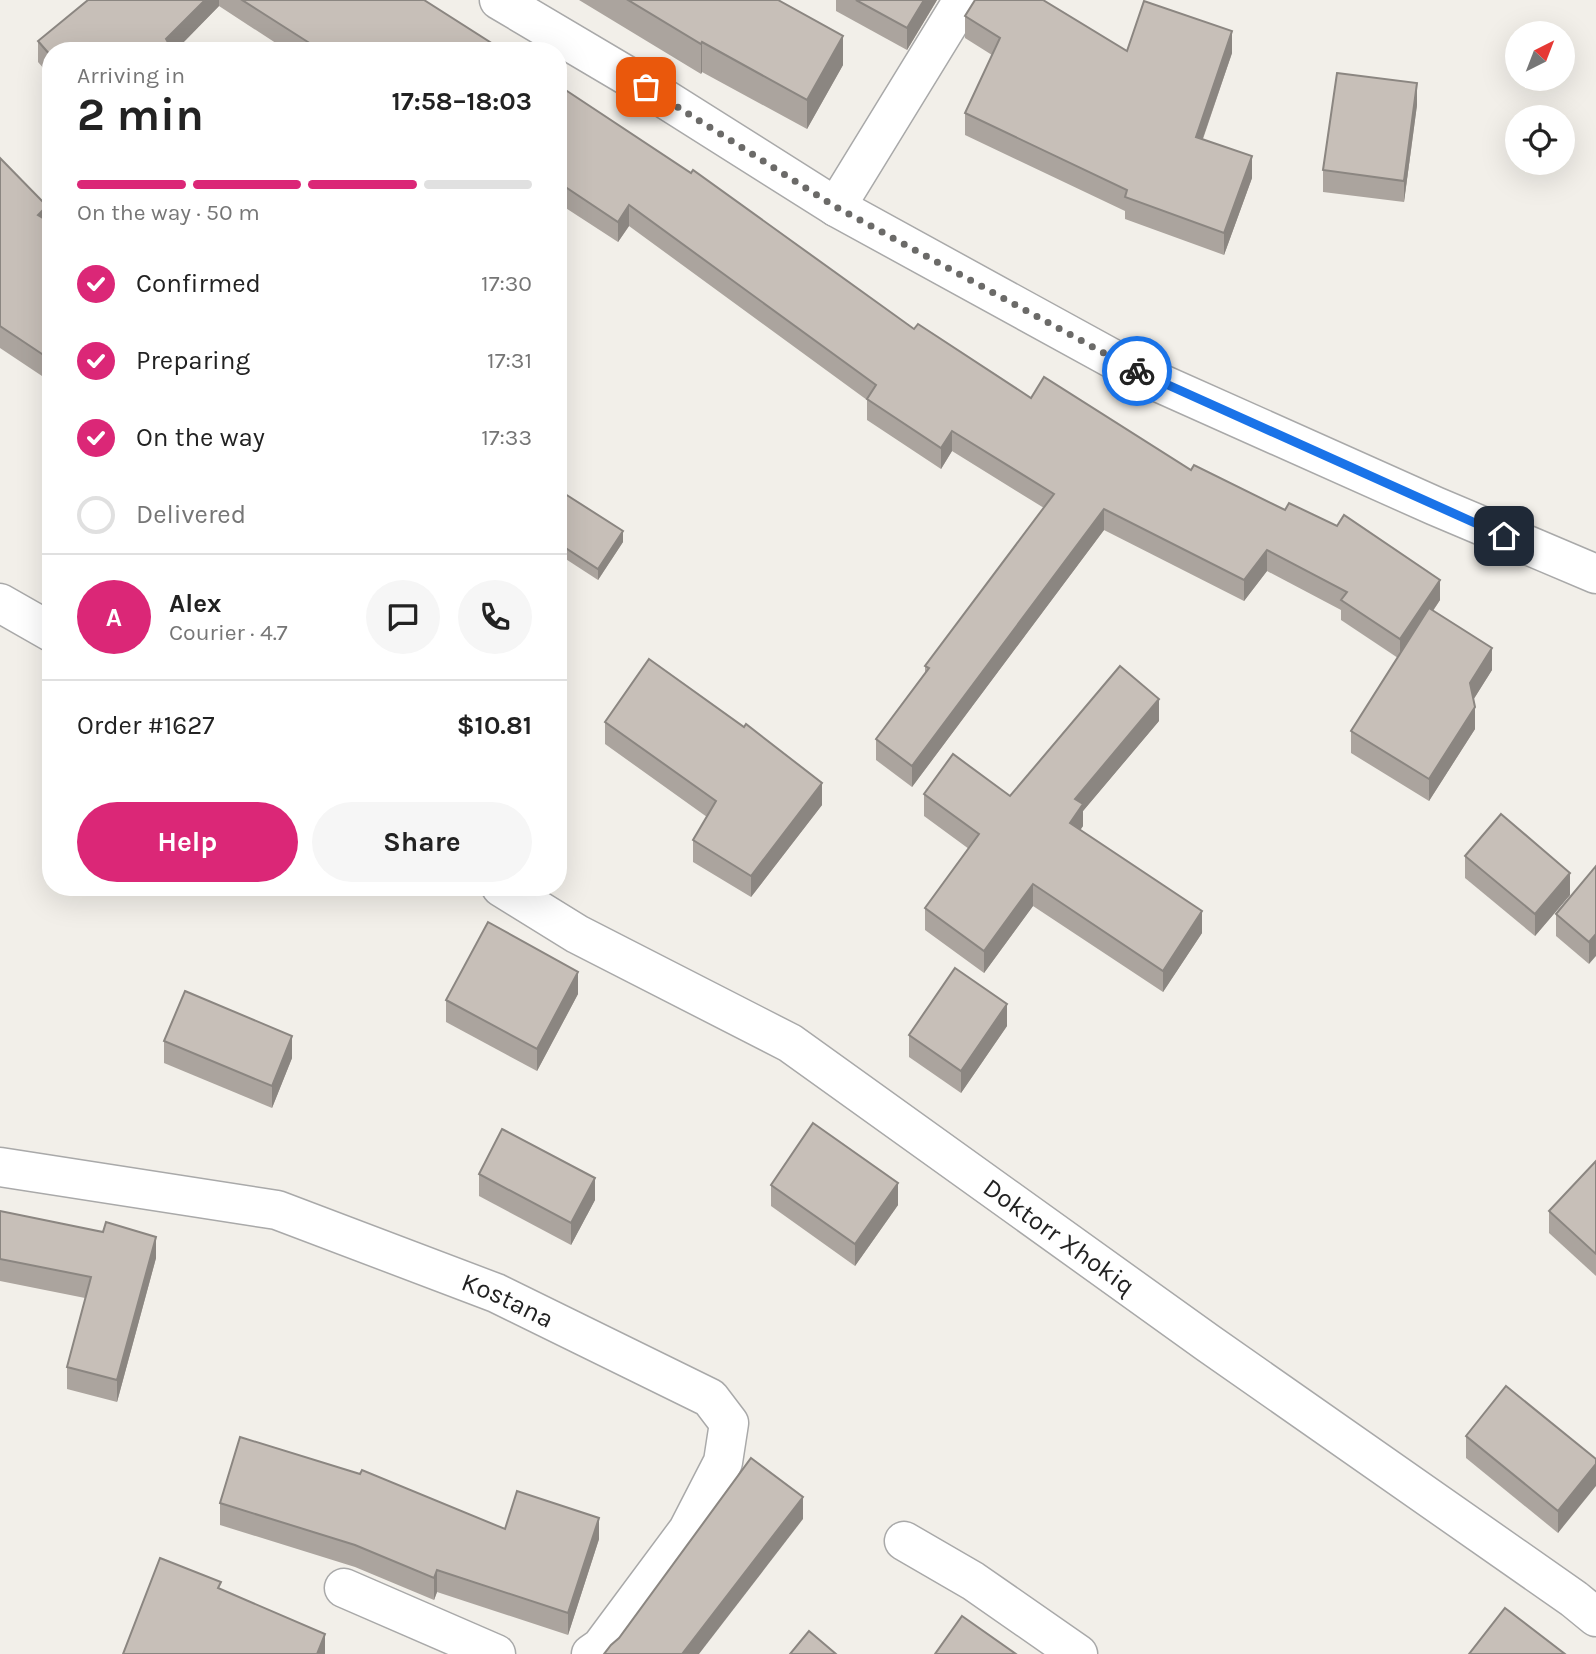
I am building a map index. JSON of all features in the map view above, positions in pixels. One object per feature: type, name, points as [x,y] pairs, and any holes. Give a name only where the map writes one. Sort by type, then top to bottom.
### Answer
[{"type":"street","points":[[499,0],[646,87],[836,207],[1144,376],[1435,506],[1596,574]]},
{"type":"street","points":[[836,207],[963,0]]},
{"type":"street","points":[[0,603],[42,627]]},
{"type":"street","name":"Doktorr Xhokiq","points":[[515,896],[577,934],[790,1043],[1596,1617]]},
{"type":"street","name":"Kostana","points":[[0,1167],[277,1210],[496,1293],[710,1398],[729,1423],[723,1461],[688,1530],[601,1647],[591,1654]]},
{"type":"street","points":[[904,1541],[973,1581],[1078,1654]]},
{"type":"street","points":[[344,1588],[496,1654]]},
{"type":"building","points":[[88,0],[205,0],[166,39],[168,42],[42,42],[42,46],[38,41]]},
{"type":"building","points":[[242,0],[424,0],[490,42],[308,42]]},
{"type":"building","points":[[628,0],[778,0],[843,36],[807,100],[702,42],[701,44]]},
{"type":"building","points":[[856,0],[924,0],[907,28]]},
{"type":"building","points":[[975,0],[1043,0],[1127,51],[1144,1],[1232,31],[1196,137],[1252,156],[1224,233],[1125,197],[1127,190],[965,113],[1000,38],[965,16]]},
{"type":"building","points":[[1337,73],[1417,83],[1404,181],[1323,170]]},
{"type":"building","points":[[567,91],[691,173],[693,170],[914,329],[918,324],[1031,398],[1044,377],[1191,470],[1194,465],[1285,510],[1289,503],[1337,526],[1344,515],[1440,580],[1400,639],[1341,600],[1347,592],[1267,550],[1244,580],[1104,509],[912,766],[876,739],[929,668],[925,666],[1054,494],[952,431],[941,448],[867,399],[876,385],[629,205],[618,222],[567,188]]},
{"type":"building","points":[[0,158],[42,201],[42,211],[38,215],[42,217],[42,354],[0,326]]},
{"type":"building","points":[[567,495],[623,531],[598,569],[567,549]]},
{"type":"building","points":[[1429,608],[1492,648],[1470,683],[1475,707],[1429,779],[1351,731]]},
{"type":"building","points":[[649,659],[744,727],[746,724],[822,783],[751,876],[693,840],[716,801],[605,722]]},
{"type":"building","points":[[1120,666],[1159,699],[1075,799],[1083,804],[1070,823],[1202,911],[1163,971],[1033,884],[984,951],[925,908],[979,834],[924,794],[953,754],[1010,796]]},
{"type":"building","points":[[1501,814],[1570,873],[1535,914],[1465,856]]},
{"type":"building","points":[[1596,866],[1596,934],[1589,942],[1556,914]]},
{"type":"building","points":[[488,922],[578,972],[537,1049],[446,1000]]},
{"type":"building","points":[[955,968],[1007,1004],[961,1071],[909,1035]]},
{"type":"building","points":[[185,991],[292,1036],[272,1086],[164,1041]]},
{"type":"building","points":[[813,1123],[898,1183],[855,1244],[771,1185]]},
{"type":"building","points":[[502,1129],[595,1178],[571,1223],[479,1174]]},
{"type":"building","points":[[1596,1161],[1596,1254],[1549,1211]]},
{"type":"building","points":[[0,1211],[103,1232],[106,1222],[156,1237],[117,1380],[67,1367],[91,1277],[0,1259]]},
{"type":"building","points":[[1506,1386],[1596,1459],[1596,1464],[1558,1511],[1466,1436]]},
{"type":"building","points":[[240,1437],[360,1474],[362,1470],[505,1529],[517,1491],[599,1518],[568,1613],[437,1570],[434,1578],[355,1545],[220,1503]]},
{"type":"building","points":[[751,1458],[803,1497],[682,1654],[604,1654],[619,1638]]},
{"type":"building","points":[[160,1558],[221,1582],[218,1588],[325,1634],[317,1654],[123,1654]]},
{"type":"building","points":[[1505,1608],[1565,1654],[1469,1654]]},
{"type":"building","points":[[962,1616],[1016,1654],[935,1654]]},
{"type":"building","points":[[809,1631],[836,1654],[790,1654]]},
{"type":"way so far","points":[[646,87],[836,207],[1137,371]]},
{"type":"route","points":[[1137,371],[1504,536]]}]
